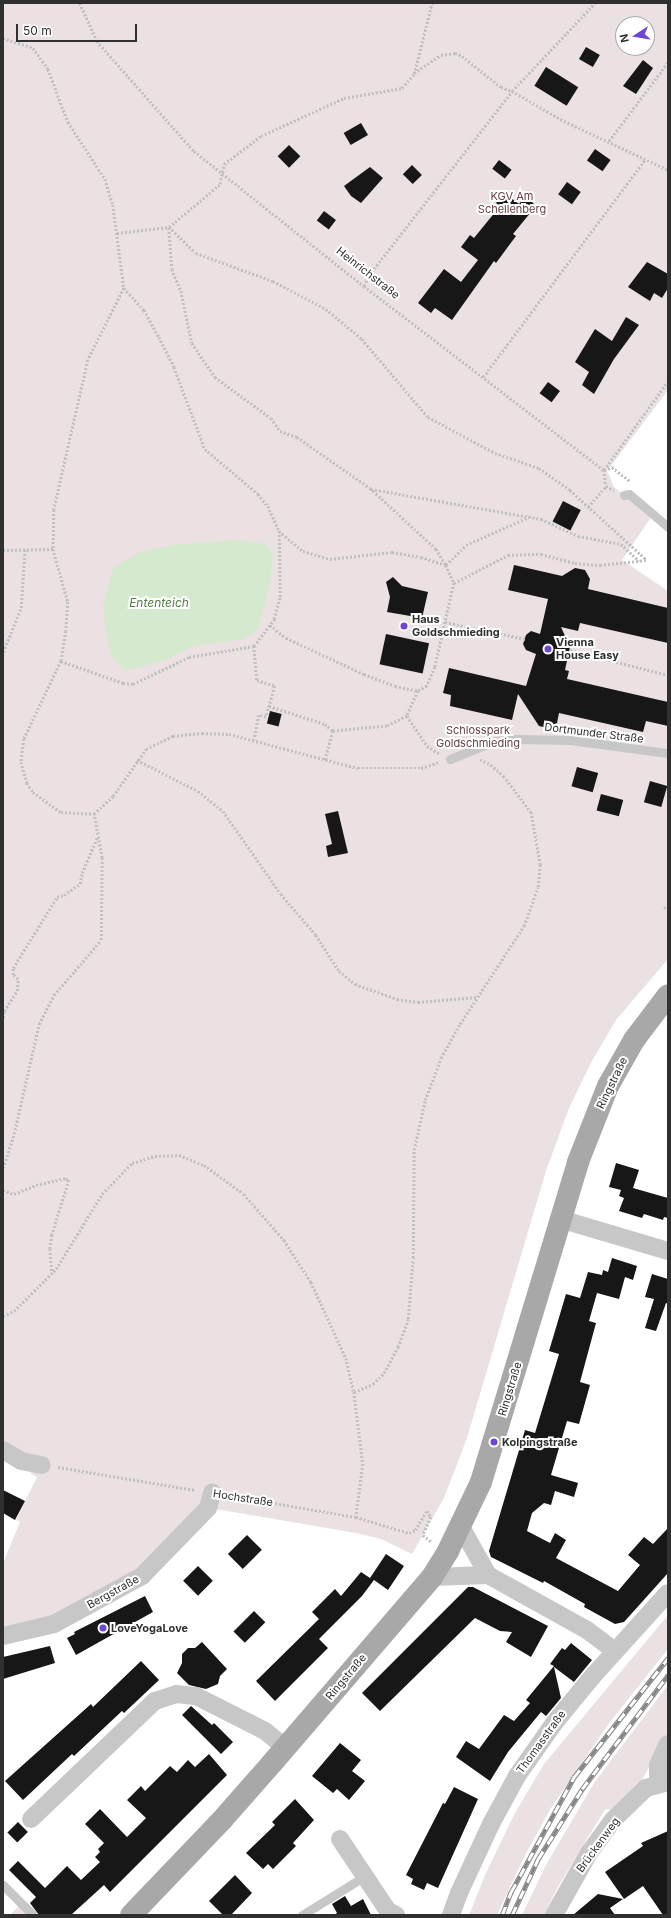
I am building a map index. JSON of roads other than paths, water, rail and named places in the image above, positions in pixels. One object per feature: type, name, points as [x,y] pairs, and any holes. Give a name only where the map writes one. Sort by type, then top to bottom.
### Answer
[{"type":"main road","name":"Ringstraße","points":[[131,1915],[222,1820],[286,1748],[432,1577],[461,1527],[481,1482],[578,1162],[608,1086],[634,1040],[668,994]]},
{"type":"street","points":[[560,1219],[668,1251]]},
{"type":"street","points":[[3,1450],[21,1461],[42,1464]]},
{"type":"street","name":"Bergstraße","points":[[3,1636],[54,1624],[142,1576],[208,1508],[212,1493]]},
{"type":"street","points":[[461,1527],[488,1575]]},
{"type":"street","points":[[432,1577],[488,1575],[587,1630],[615,1651]]},
{"type":"street","name":"Thomasstraße","points":[[451,1915],[459,1893],[491,1824],[517,1776],[555,1722],[615,1651],[668,1593]]},
{"type":"street","points":[[31,1818],[155,1701],[176,1694],[196,1696],[265,1731],[286,1748]]},
{"type":"street","name":"Brückenweg","points":[[554,1915],[582,1864],[612,1820],[634,1796],[646,1788],[663,1783],[658,1765],[668,1744]]},
{"type":"street","points":[[340,1839],[388,1911],[396,1915]]},
{"type":"lane","points":[[624,495],[629,494],[668,527]]},
{"type":"lane","name":"Dortmunder Straße","points":[[450,759],[495,741],[517,739],[570,740],[668,753]]},
{"type":"lane","points":[[302,1915],[365,1876]]},
{"type":"lane","points":[[3,1885],[33,1915]]},
{"type":"water","name":"Ententeich","points":[[237,540],[265,544],[273,555],[269,589],[258,628],[244,639],[193,646],[166,660],[125,671],[111,656],[106,633],[103,605],[113,568],[140,552],[173,545]]},
{"type":"railway","points":[[502,1915],[511,1892],[574,1777],[668,1658]]},
{"type":"railway","points":[[512,1915],[538,1859],[582,1789],[668,1675]]},
{"type":"place","name":"Haus Goldschmieding","points":[[404,626]]},
{"type":"place","name":"Vienna House Easy","points":[[548,649]]},
{"type":"place","name":"Kolpingstraße","points":[[494,1442]]},
{"type":"place","name":"LoveYogaLove","points":[[103,1628]]},
{"type":"park label","name":"KGV Am Schellenberg","points":[[512,203]]},
{"type":"park label","name":"Schlosspark Goldschmieding","points":[[478,737]]}]
